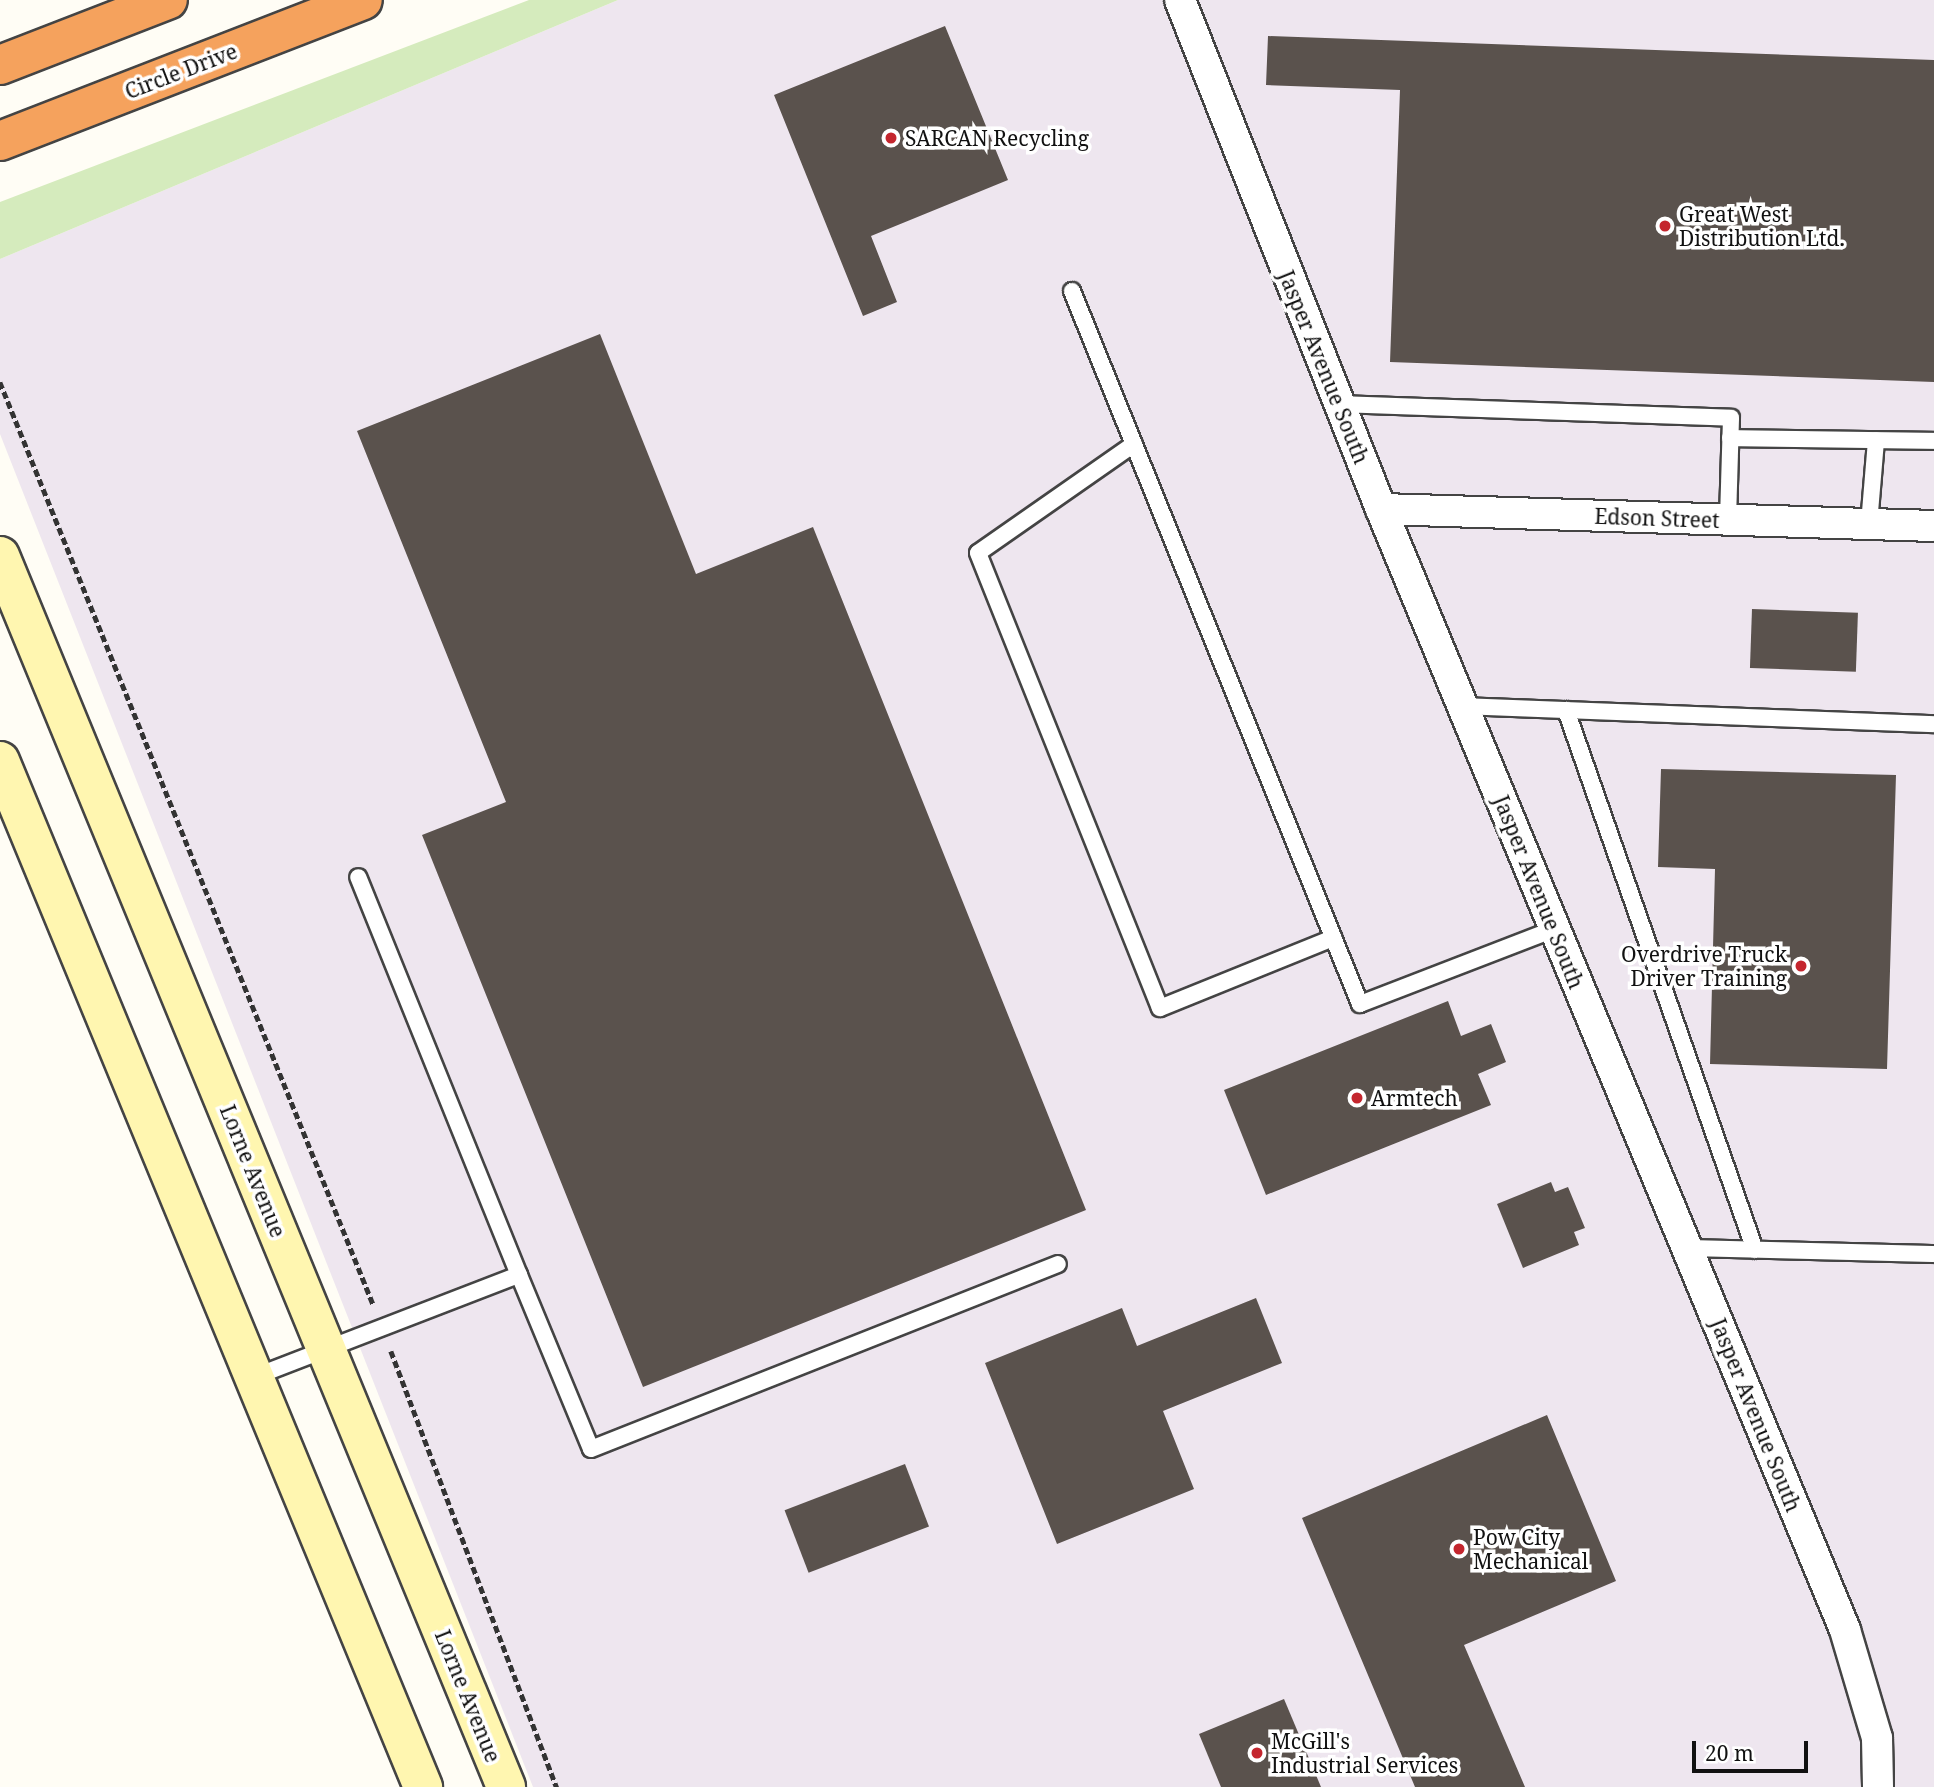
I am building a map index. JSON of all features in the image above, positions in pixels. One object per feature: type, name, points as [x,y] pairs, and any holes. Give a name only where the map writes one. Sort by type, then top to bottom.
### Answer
[{"type":"highway","points":[[0,65],[168,0]]},
{"type":"highway","name":"Circle Drive","points":[[0,141],[363,0]]},
{"type":"main road","name":"Lorne Avenue","points":[[0,555],[506,1787]]},
{"type":"main road","points":[[0,761],[423,1787]]},
{"type":"street","name":"Jasper Avenue South","points":[[1180,0],[1381,509],[1845,1630],[1877,1738],[1878,1787]]},
{"type":"street","name":"Edson Street","points":[[1381,509],[1934,526]]},
{"type":"lane","points":[[1072,291],[1360,1004],[1554,929]]},
{"type":"lane","points":[[1339,404],[1731,418],[1728,520]]},
{"type":"lane","points":[[1730,438],[1934,441]]},
{"type":"lane","points":[[1869,524],[1876,440]]},
{"type":"lane","points":[[1134,444],[978,553],[1160,1008],[1333,938]]},
{"type":"lane","points":[[1462,706],[1934,724]]},
{"type":"lane","points":[[1566,710],[1755,1250]]},
{"type":"lane","points":[[358,877],[591,1449],[1058,1264]]},
{"type":"lane","points":[[1687,1248],[1934,1254]]},
{"type":"lane","points":[[254,1377],[519,1275]]},
{"type":"path","points":[[0,382],[382,1327],[557,1787]]},
{"type":"shaded area","points":[[618,0],[1934,0],[1934,1787],[533,1787],[0,434],[0,259]]},
{"type":"green space","points":[[529,0],[618,0],[0,259],[0,202]]},
{"type":"building","name":"SARCAN Recycling","points":[[945,26],[1008,180],[871,236],[897,302],[863,316],[774,95]]},
{"type":"building","name":"Great West Distribution Ltd.","points":[[1268,36],[1934,60],[1934,382],[1390,362],[1400,90],[1266,85]]},
{"type":"building","points":[[600,334],[696,574],[813,527],[1086,1210],[643,1387],[422,835],[506,802],[357,431]]},
{"type":"building","points":[[1752,609],[1858,613],[1856,672],[1750,668]]},
{"type":"building","name":"Overdrive Truck Driver Training","points":[[1661,769],[1896,775],[1887,1069],[1710,1064],[1715,869],[1658,867]]},
{"type":"building","name":"Armtech","points":[[1448,1001],[1461,1036],[1491,1024],[1506,1062],[1478,1074],[1491,1105],[1266,1195],[1224,1090]]},
{"type":"building","points":[[1551,1182],[1555,1192],[1568,1187],[1585,1228],[1574,1232],[1579,1245],[1523,1268],[1497,1204]]},
{"type":"building","points":[[1256,1298],[1282,1363],[1163,1411],[1194,1489],[1057,1544],[985,1363],[1122,1308],[1137,1346]]},
{"type":"building","name":"Pow City Mechanical","points":[[1547,1415],[1616,1581],[1464,1645],[1525,1787],[1415,1787],[1302,1518]]},
{"type":"building","points":[[905,1464],[929,1527],[809,1573],[785,1510]]},
{"type":"building","name":"McGill's Industrial Services","points":[[1284,1699],[1321,1787],[1221,1787],[1199,1734]]},
{"type":"place","name":"SARCAN Recycling","points":[[891,138]]},
{"type":"place","name":"Great West Distribution Ltd.","points":[[1665,226]]},
{"type":"place","name":"Overdrive Truck Driver Training","points":[[1801,966]]},
{"type":"place","name":"Armtech","points":[[1357,1098]]},
{"type":"place","name":"Pow City Mechanical","points":[[1459,1549]]},
{"type":"place","name":"McGill's Industrial Services","points":[[1257,1753]]}]
